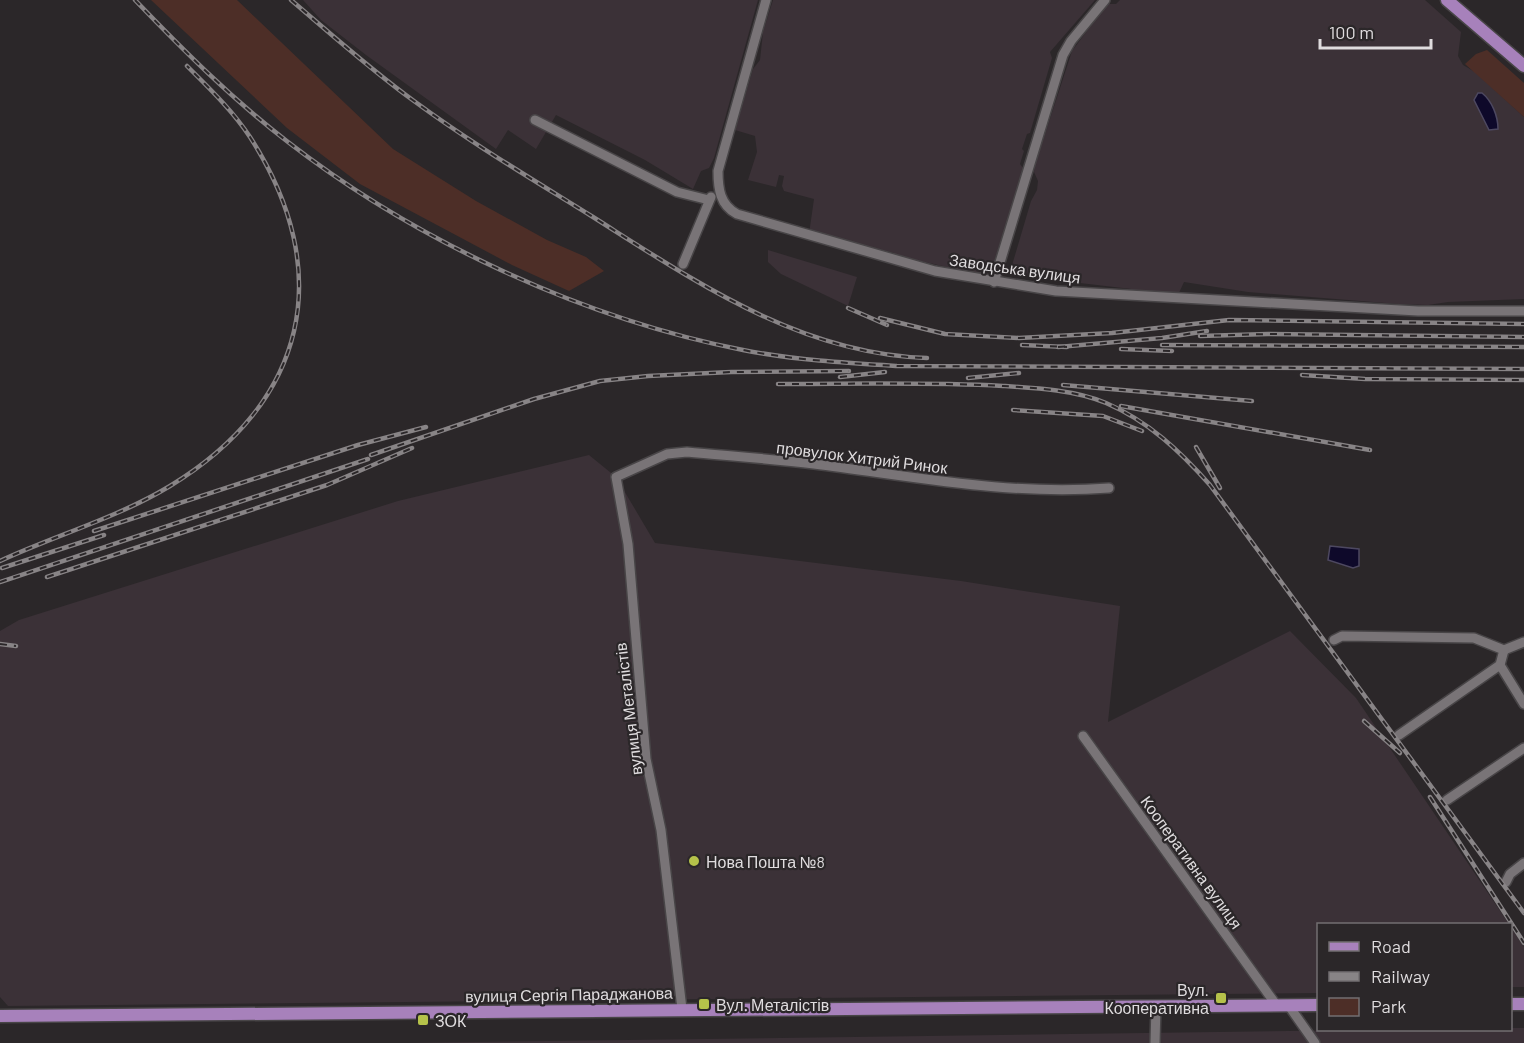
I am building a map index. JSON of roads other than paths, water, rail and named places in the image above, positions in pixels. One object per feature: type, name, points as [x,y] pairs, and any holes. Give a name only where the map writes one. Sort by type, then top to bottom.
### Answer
[{"type":"main road","points":[[1447,0],[1524,66]]},
{"type":"main road","points":[[1454,0],[1524,59]]},
{"type":"main road","name":"вулиця Сергія Параджанова","points":[[0,1016],[1317,1005]]},
{"type":"street","points":[[683,264],[710,200],[719,191],[718,171],[766,0]]},
{"type":"street","points":[[993,282],[1063,55],[1071,41],[1105,0]]},
{"type":"street","points":[[535,120],[677,192],[710,200]]},
{"type":"street","name":"Заводська вулиця","points":[[719,191],[723,201],[732,212],[775,227],[935,271],[993,282],[1056,291],[1372,309],[1524,311]]},
{"type":"street","name":"провулок Хитрий Ринок","points":[[616,477],[667,454],[687,452],[815,464],[935,482],[1069,491],[1108,488]]},
{"type":"street","name":"вулиця Металістів","points":[[616,477],[628,544],[646,759],[661,830],[682,1009]]},
{"type":"street","points":[[1334,640],[1342,636],[1474,638],[1504,650],[1524,642]]},
{"type":"street","points":[[1399,735],[1500,665],[1504,650]]},
{"type":"street","points":[[1500,665],[1524,704]]},
{"type":"street","name":"Кооперативна вулиця","points":[[1083,736],[1283,1006],[1315,1043]]},
{"type":"street","points":[[1447,800],[1524,748]]},
{"type":"street","points":[[1506,882],[1509,874],[1524,863]]},
{"type":"street","points":[[1155,1043],[1156,1006]]},
{"type":"railway","points":[[135,0],[208,74],[267,126],[338,178],[391,212],[446,243],[563,297],[683,336],[781,356],[897,366],[1524,369]]},
{"type":"railway","points":[[291,0],[382,77],[436,116],[502,160],[710,289],[793,329],[836,343],[880,353],[927,358]]},
{"type":"railway","points":[[0,561],[129,508],[170,486],[216,453],[253,415],[278,375],[294,331],[299,285],[293,237],[277,187],[250,137],[228,109],[187,66]]},
{"type":"railway","points":[[848,308],[887,325]]},
{"type":"railway","points":[[880,318],[945,334],[1019,338],[1112,333],[1229,320],[1524,324]]},
{"type":"railway","points":[[1058,347],[1162,338],[1207,331]]},
{"type":"railway","points":[[1200,336],[1268,334],[1524,337]]},
{"type":"railway","points":[[1022,345],[1067,347]]},
{"type":"railway","points":[[1162,345],[1524,347]]},
{"type":"railway","points":[[1121,349],[1172,351]]},
{"type":"railway","points":[[371,455],[534,399],[600,381],[731,372],[849,371]]},
{"type":"railway","points":[[840,377],[885,372]]},
{"type":"railway","points":[[968,378],[1019,373]]},
{"type":"railway","points":[[1302,375],[1365,379],[1524,380]]},
{"type":"railway","points":[[778,384],[947,384],[1056,390],[1106,403],[1149,428],[1187,460],[1210,485],[1524,913]]},
{"type":"railway","points":[[1063,385],[1252,401]]},
{"type":"railway","points":[[1121,406],[1370,450]]},
{"type":"railway","points":[[1013,410],[1103,416],[1142,431]]},
{"type":"railway","points":[[94,531],[358,445],[426,427]]},
{"type":"railway","points":[[1196,447],[1220,488]]},
{"type":"railway","points":[[47,577],[327,485],[412,448]]},
{"type":"railway","points":[[0,582],[368,459]]},
{"type":"railway","points":[[2,568],[104,535]]},
{"type":"railway","points":[[0,644],[16,646]]},
{"type":"railway","points":[[1364,721],[1400,753]]},
{"type":"railway","points":[[1430,797],[1511,923]]},
{"type":"railway","points":[[1512,924],[1524,943]]},
{"type":"place","name":"Нова Пошта №8","points":[[694,861]]},
{"type":"place","name":"Вул. Кооперативна","points":[[1221,998]]},
{"type":"place","name":"Вул. Металістів","points":[[704,1004]]},
{"type":"place","name":"ЗОК","points":[[423,1020]]}]
